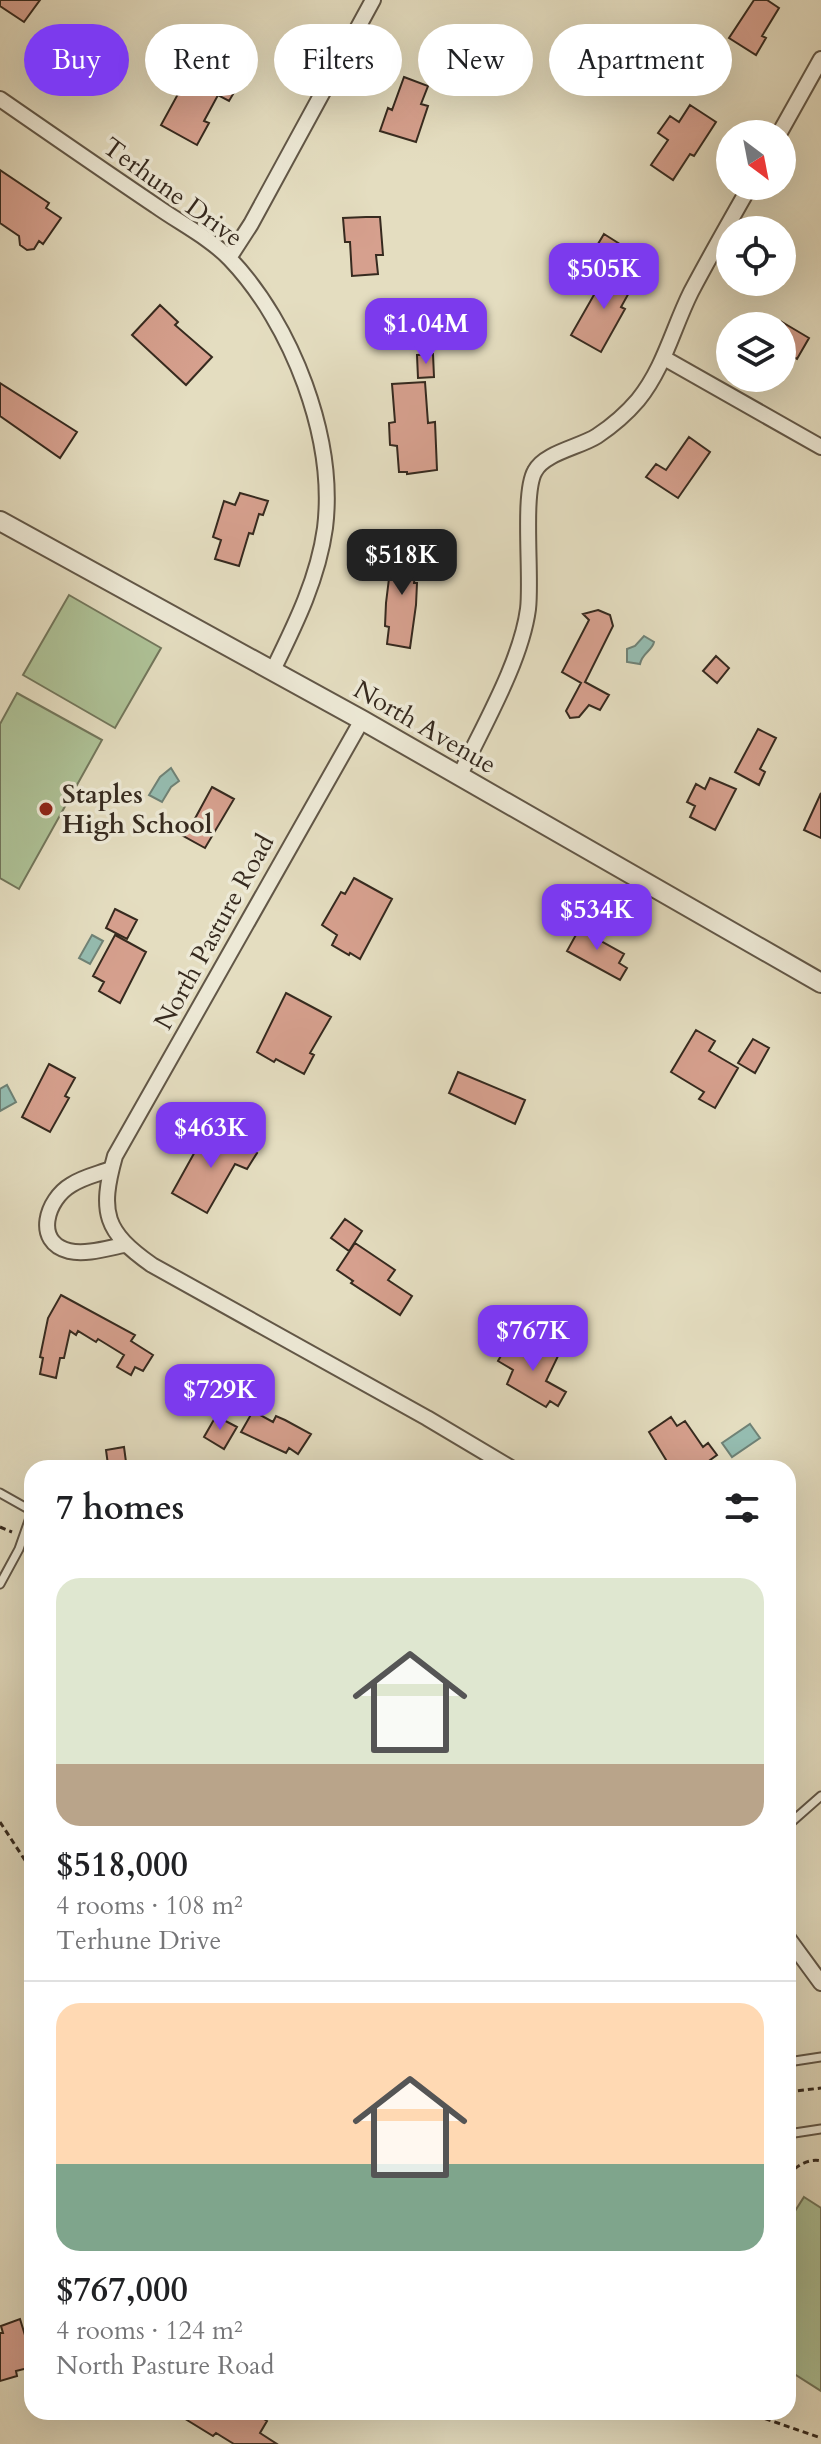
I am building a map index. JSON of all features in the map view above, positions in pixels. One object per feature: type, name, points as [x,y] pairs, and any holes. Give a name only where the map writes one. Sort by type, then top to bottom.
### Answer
[{"type":"street","points":[[229,258],[251,224],[373,0]]},
{"type":"street","points":[[787,120],[821,59]]},
{"type":"street","name":"Terhune Drive","points":[[0,99],[229,258],[262,301],[294,357],[310,398],[321,442],[325,527],[310,589],[273,670]]},
{"type":"street","points":[[459,777],[523,632],[530,571],[530,492],[535,470],[549,457],[596,436],[628,411],[648,386],[664,358],[671,335],[692,291],[742,200]]},
{"type":"street","points":[[664,358],[821,447]]},
{"type":"street","name":"North Avenue","points":[[0,521],[362,720],[821,983]]},
{"type":"street","name":"North Pasture Road","points":[[124,1245],[113,1229],[108,1211],[106,1187],[115,1156],[362,720]]},
{"type":"street","points":[[111,1169],[68,1186],[54,1204],[46,1221],[46,1233],[54,1244],[70,1251],[124,1245],[152,1265],[498,1460]]},
{"type":"street","points":[[796,1949],[821,1983]]},
{"type":"lane","points":[[0,1493],[24,1506]]},
{"type":"lane","points":[[0,1584],[24,1534]]},
{"type":"lane","points":[[796,1818],[821,1796]]},
{"type":"lane","points":[[796,2061],[821,2057]]},
{"type":"lane","points":[[796,2133],[821,2129]]},
{"type":"path","points":[[0,1822],[24,1859]]},
{"type":"path","points":[[796,2091],[821,2088]]},
{"type":"path","points":[[796,2169],[816,2160],[821,2161]]},
{"type":"path","points":[[769,2420],[821,2438]]},
{"type":"green space","points":[[69,595],[161,648],[115,728],[23,675]]},
{"type":"green space","points":[[17,693],[102,740],[19,889],[0,878],[0,724]]},
{"type":"green space","points":[[804,2197],[821,2208],[821,2391],[796,2375],[796,2210]]},
{"type":"water","points":[[569,256],[579,261],[574,283],[559,287],[551,280]]},
{"type":"water","points":[[644,636],[654,642],[651,648],[640,664],[627,662],[627,649],[635,646]]},
{"type":"water","points":[[171,768],[179,781],[171,787],[162,802],[149,795],[160,777]]},
{"type":"water","points":[[92,935],[103,941],[90,964],[79,958]]},
{"type":"water","points":[[7,1085],[16,1102],[0,1111],[0,1089]]},
{"type":"water","points":[[750,1424],[760,1438],[732,1457],[722,1443]]},
{"type":"building","points":[[0,0],[40,0],[24,22],[0,6]]},
{"type":"building","points":[[754,0],[767,0],[779,8],[762,36],[766,38],[756,55],[732,40],[732,33]]},
{"type":"building","points":[[404,77],[418,82],[418,96],[424,96],[421,104],[428,106],[416,142],[380,131],[388,108],[392,110],[397,96],[402,96]]},
{"type":"building","points":[[177,96],[217,96],[204,121],[209,123],[197,145],[161,125]]},
{"type":"building","points":[[690,105],[716,122],[694,156],[690,154],[673,180],[651,165],[668,140],[658,133],[670,116],[679,122]]},
{"type":"building","points":[[0,170],[49,203],[46,208],[61,218],[43,244],[39,241],[34,249],[27,250],[20,245],[19,236],[0,223]]},
{"type":"building","points":[[380,217],[383,255],[376,255],[378,274],[352,276],[350,242],[345,242],[343,218]]},
{"type":"building","points":[[604,234],[623,246],[614,261],[595,249]]},
{"type":"building","points":[[614,267],[635,279],[635,282],[621,307],[625,309],[601,352],[571,335],[599,286],[603,288]]},
{"type":"building","points":[[160,305],[178,322],[175,325],[212,357],[186,385],[132,335]]},
{"type":"building","points":[[796,330],[809,338],[796,358]]},
{"type":"building","points":[[433,354],[434,377],[418,378],[417,355]]},
{"type":"building","points":[[425,382],[428,423],[435,422],[437,470],[407,474],[399,472],[397,446],[390,445],[389,423],[395,422],[392,384]]},
{"type":"building","points":[[0,383],[77,432],[60,458],[0,416]]},
{"type":"building","points":[[689,437],[710,452],[678,498],[646,477],[656,464],[666,470]]},
{"type":"building","points":[[240,493],[268,501],[263,515],[259,514],[253,534],[249,533],[239,566],[215,559],[221,540],[213,537],[224,501],[235,505]]},
{"type":"building","points":[[397,545],[415,548],[414,559],[417,559],[414,583],[417,583],[416,605],[410,648],[387,644],[389,627],[385,626],[386,603],[392,554],[396,555]]},
{"type":"building","points":[[598,610],[610,615],[613,626],[585,682],[609,695],[600,710],[589,705],[579,717],[570,718],[566,711],[581,683],[562,672],[589,620],[583,614]]},
{"type":"building","points":[[716,656],[729,668],[717,683],[703,671]]},
{"type":"building","points":[[758,729],[776,738],[760,769],[765,772],[759,785],[735,772]]},
{"type":"building","points":[[710,778],[736,789],[715,830],[690,817],[695,806],[687,802],[696,784],[705,789]]},
{"type":"building","points":[[212,787],[234,799],[205,848],[178,833],[185,820],[192,824]]},
{"type":"building","points":[[821,793],[821,838],[804,830]]},
{"type":"building","points":[[354,878],[392,899],[360,959],[332,945],[337,935],[322,925],[341,892],[345,894]]},
{"type":"building","points":[[115,909],[137,920],[127,939],[106,928]]},
{"type":"building","points":[[582,924],[603,937],[601,941],[624,954],[619,963],[627,968],[620,980],[567,951]]},
{"type":"building","points":[[115,935],[146,952],[120,1003],[99,991],[104,982],[93,976]]},
{"type":"building","points":[[286,993],[331,1017],[310,1053],[314,1055],[304,1074],[257,1052]]},
{"type":"building","points":[[696,1030],[715,1041],[709,1051],[738,1068],[715,1108],[699,1099],[704,1092],[671,1072]]},
{"type":"building","points":[[753,1039],[769,1048],[755,1073],[738,1063]]},
{"type":"building","points":[[49,1064],[75,1078],[65,1096],[69,1098],[50,1132],[22,1117]]},
{"type":"building","points":[[458,1072],[525,1100],[515,1124],[449,1093]]},
{"type":"building","points":[[207,1130],[231,1144],[234,1139],[257,1153],[247,1169],[235,1164],[207,1213],[172,1193]]},
{"type":"building","points":[[345,1219],[362,1231],[349,1251],[331,1238]]},
{"type":"building","points":[[355,1243],[395,1270],[388,1280],[412,1296],[400,1315],[351,1283],[353,1281],[337,1270]]},
{"type":"building","points":[[61,1295],[135,1335],[131,1341],[153,1355],[143,1371],[135,1367],[131,1375],[117,1367],[124,1355],[98,1339],[96,1342],[78,1331],[76,1335],[70,1331],[56,1378],[40,1374],[43,1358],[40,1357],[48,1318]]},
{"type":"building","points":[[509,1342],[533,1356],[541,1343],[559,1354],[546,1381],[566,1392],[558,1406],[550,1401],[546,1407],[507,1384],[513,1370],[498,1361]]},
{"type":"building","points":[[253,1411],[273,1422],[276,1416],[311,1434],[298,1454],[289,1448],[286,1453],[241,1432]]},
{"type":"building","points":[[216,1416],[237,1427],[224,1449],[204,1437]]},
{"type":"building","points":[[671,1417],[677,1426],[685,1421],[703,1447],[708,1443],[717,1455],[710,1460],[666,1460],[649,1432]]},
{"type":"building","points":[[124,1447],[126,1460],[107,1460],[106,1450]]},
{"type":"building","points":[[20,2319],[24,2332],[24,2369],[16,2371],[17,2376],[0,2381],[0,2333],[3,2333],[1,2326]]},
{"type":"building","points":[[187,2420],[265,2420],[260,2433],[277,2444],[234,2444],[216,2433],[213,2436]]},
{"type":"place","name":"Staples High School","points":[[46,809]]}]
